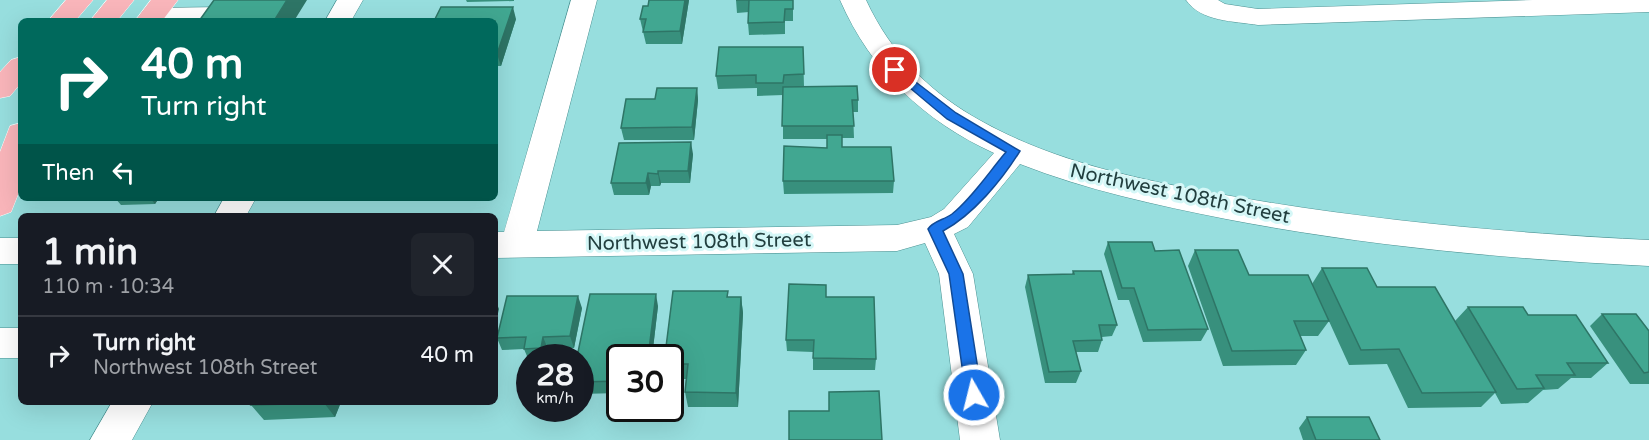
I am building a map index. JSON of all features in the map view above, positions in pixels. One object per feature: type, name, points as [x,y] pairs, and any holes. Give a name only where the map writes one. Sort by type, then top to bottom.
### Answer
[{"type":"main road","points":[[64,18],[80,0]]},
{"type":"main road","points":[[106,18],[121,0]]},
{"type":"main road","points":[[0,89],[18,69]]},
{"type":"main road","points":[[0,204],[18,143]]},
{"type":"main road","points":[[0,210],[18,188]]},
{"type":"street","points":[[340,18],[350,0]]},
{"type":"street","points":[[506,245],[584,0]]},
{"type":"street","points":[[853,0],[871,39],[895,70],[951,116],[1014,151]]},
{"type":"street","points":[[1199,0],[1218,11],[1258,17],[1649,4]]},
{"type":"street","points":[[156,12],[226,15]]},
{"type":"street","name":"Northwest 108th Street","points":[[506,245],[897,238],[935,229],[956,218],[1014,151],[1106,181],[1313,223],[1499,245],[1649,253]]},
{"type":"street","points":[[935,229],[956,274],[980,440]]},
{"type":"street","points":[[0,251],[18,251]]},
{"type":"street","points":[[0,343],[18,343]]},
{"type":"street","points":[[110,440],[132,405]]},
{"type":"building","points":[[214,0],[287,0],[276,18],[201,18]]},
{"type":"building","points":[[649,0],[685,0],[680,31],[643,32],[646,19],[640,19],[643,6],[648,6]]},
{"type":"building","points":[[749,0],[793,0],[793,9],[785,9],[784,22],[748,23]]},
{"type":"building","points":[[441,7],[513,7],[498,51],[498,18],[436,18]]},
{"type":"building","points":[[719,47],[803,47],[804,74],[784,75],[783,83],[756,83],[756,75],[716,76]]},
{"type":"building","points":[[857,86],[858,100],[852,100],[854,126],[782,126],[783,87]]},
{"type":"building","points":[[657,88],[697,88],[692,127],[621,128],[626,99],[655,99]]},
{"type":"building","points":[[827,135],[842,135],[842,147],[891,147],[894,181],[783,181],[784,146],[827,148]]},
{"type":"building","points":[[691,142],[688,171],[648,173],[646,183],[611,183],[619,143]]},
{"type":"building","points":[[1108,242],[1152,242],[1155,251],[1179,250],[1208,329],[1148,330],[1134,288],[1122,288]]},
{"type":"building","points":[[1195,250],[1238,250],[1249,275],[1308,275],[1329,321],[1294,321],[1306,350],[1232,351]]},
{"type":"building","points":[[1322,268],[1367,268],[1377,287],[1435,287],[1496,392],[1422,393],[1399,349],[1361,350]]},
{"type":"building","points":[[1073,271],[1101,271],[1117,325],[1099,325],[1102,340],[1073,341],[1081,371],[1049,372],[1028,275],[1074,274]]},
{"type":"building","points":[[789,284],[826,285],[826,297],[874,297],[876,359],[813,358],[814,340],[786,340]]},
{"type":"building","points":[[673,291],[728,291],[727,297],[741,297],[736,393],[685,392],[688,364],[684,364],[684,344],[666,344]]},
{"type":"building","points":[[590,294],[656,294],[650,344],[606,344],[606,381],[594,382],[594,344],[580,344]]},
{"type":"building","points":[[507,296],[578,296],[570,336],[543,337],[542,344],[525,344],[526,337],[498,338]]},
{"type":"building","points":[[1468,307],[1523,307],[1528,315],[1576,315],[1608,363],[1567,363],[1575,375],[1536,375],[1544,388],[1517,389]]},
{"type":"building","points":[[1602,314],[1636,314],[1649,331],[1649,372],[1644,373]]},
{"type":"building","points":[[879,391],[882,440],[789,440],[789,411],[829,411],[829,392]]},
{"type":"building","points":[[1307,417],[1369,417],[1380,440],[1316,440]]},
{"type":"route","points":[[895,70],[951,116],[1014,151],[956,218],[935,229],[956,274],[974,395]]}]
